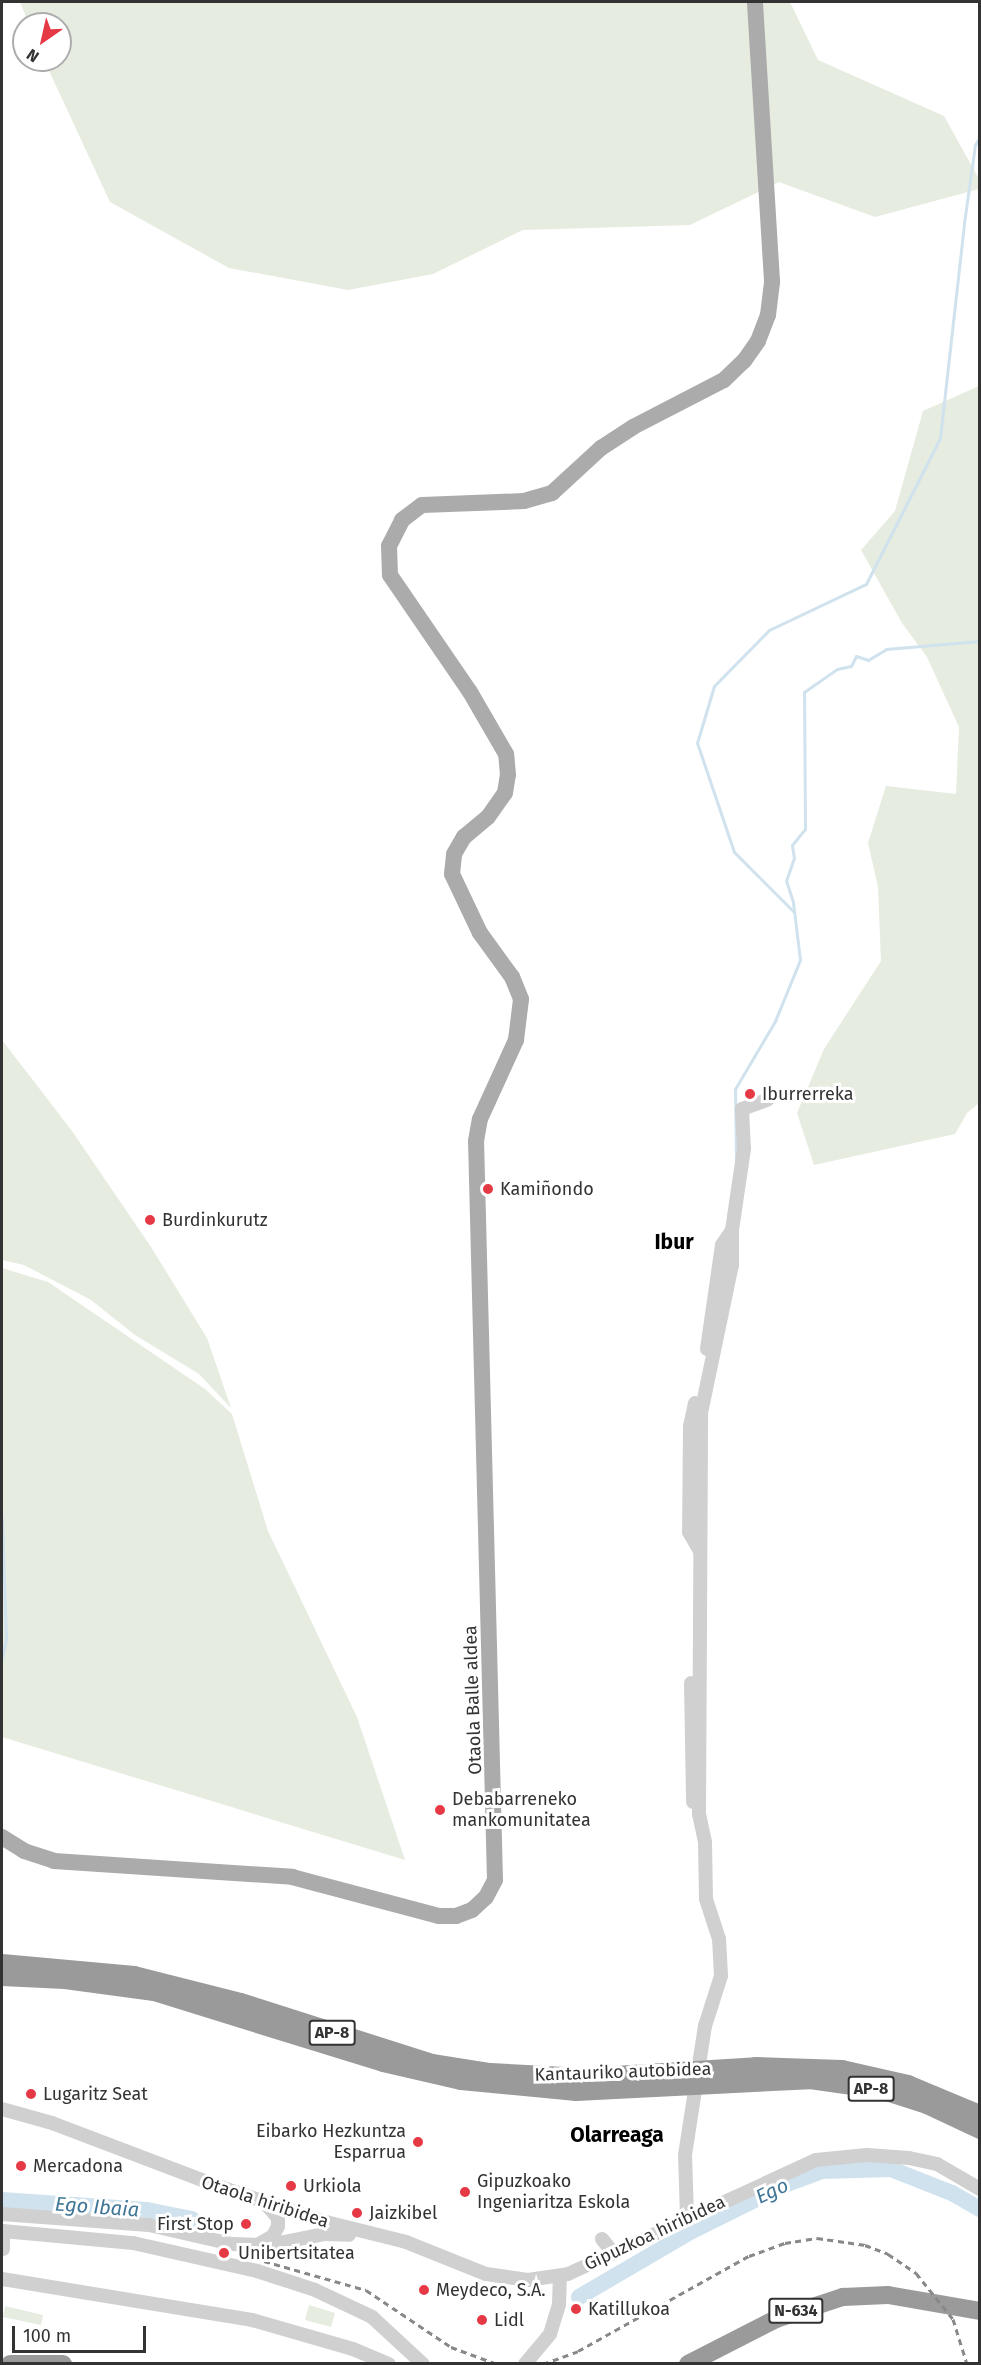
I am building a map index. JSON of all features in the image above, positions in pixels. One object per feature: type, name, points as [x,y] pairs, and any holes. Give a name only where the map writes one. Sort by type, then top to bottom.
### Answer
[{"type":"highway","name":"Kantauriko autobidea","points":[[2,1962],[106,1970],[168,1983],[241,2002],[432,2063],[546,2077],[666,2081]]},
{"type":"highway","name":"Kantauriko autobidea","points":[[2,1977],[108,1984],[154,1992],[223,2010],[383,2063],[461,2081],[550,2091],[756,2073]]},
{"type":"highway","name":"AP-8","points":[[756,2073],[809,2066],[886,2077],[933,2092],[980,2114]]},
{"type":"highway","name":"AP-8","points":[[756,2073],[880,2090],[927,2105],[980,2130]]},
{"type":"highway","name":"N-634","points":[[688,2364],[776,2319],[824,2301],[865,2295],[914,2298],[980,2311]]},
{"type":"highway","points":[[10,2364],[63,2364]]},
{"type":"main road","name":"Otaola Balle aldea","points":[[2,1837],[24,1851],[54,1861],[292,1877],[439,1916],[456,1916],[472,1910],[486,1897],[495,1880],[496,1846],[476,1141],[480,1119],[516,1040],[521,999],[512,977],[480,933],[452,874],[454,854],[464,837],[488,817],[505,793],[506,754],[470,692],[390,575],[389,546],[402,520],[422,505],[524,501],[552,493],[601,448],[724,380],[749,355],[768,315],[772,281],[755,2]]},
{"type":"street","points":[[687,2217],[685,2155],[705,2026],[721,1976],[719,1940],[706,1899],[705,1842],[699,1814],[692,1799],[691,1625],[699,1622],[701,1413],[726,1305],[732,1265],[732,1230],[744,1149],[742,1109],[767,1100]]},
{"type":"street","name":"Otaola hiribidea","points":[[2,2109],[52,2123],[264,2202],[416,2248],[504,2278],[528,2280],[564,2275]]},
{"type":"street","name":"Gipuzkoa hiribidea","points":[[564,2275],[614,2254],[795,2167],[838,2157],[909,2158],[937,2164],[980,2189]]},
{"type":"street","points":[[259,2244],[273,2236],[278,2226],[278,2218],[264,2202]]},
{"type":"street","points":[[2,2214],[149,2225],[232,2244],[259,2244],[345,2234],[416,2248]]},
{"type":"street","points":[[3,2249],[3,2231],[133,2243],[257,2271],[315,2290],[372,2317],[423,2364]]},
{"type":"street","points":[[602,2239],[614,2254]]},
{"type":"street","points":[[527,2362],[553,2327],[564,2275]]},
{"type":"street","points":[[2,2279],[252,2320],[353,2349],[389,2364]]},
{"type":"shaded area","points":[[20,2],[790,2],[818,60],[944,116],[979,179],[979,189],[875,217],[779,182],[690,225],[523,230],[433,274],[348,290],[229,268],[110,202],[50,72],[72,72],[72,12],[24,12]]},
{"type":"shaded area","points":[[979,386],[979,1103],[967,1113],[955,1134],[814,1165],[797,1113],[824,1049],[881,961],[878,887],[868,843],[886,786],[956,794],[959,727],[927,657],[902,623],[861,550],[895,511],[923,411]]},
{"type":"shaded area","points":[[2,1040],[72,1131],[151,1247],[207,1338],[231,1408],[199,1374],[135,1335],[91,1300],[24,1265],[2,1260]]},
{"type":"shaded area","points":[[2,1268],[48,1282],[205,1389],[232,1414],[268,1531],[357,1717],[405,1860],[2,1737]]},
{"type":"shaded area","points":[[309,2305],[335,2313],[331,2327],[305,2320]]},
{"type":"shaded area","points":[[5,2306],[43,2315],[41,2325],[3,2317]]},
{"type":"waterway","points":[[794,912],[734,852],[697,743],[714,686],[769,630],[866,584],[940,438],[964,223],[975,145],[980,136]]},
{"type":"waterway","name":"Iburrerreka","points":[[736,1162],[735,1089],[775,1021],[800,960],[793,902],[786,881],[794,858],[792,845],[805,829],[804,692],[837,669],[851,666],[856,656],[868,660],[886,649],[980,641]]},
{"type":"waterway","points":[[2,1519],[6,1639],[2,1658]]},
{"type":"waterway","name":"Ego","points":[[579,2297],[692,2231],[787,2184],[822,2171],[891,2169],[952,2193],[980,2209]]},
{"type":"waterway","name":"Ego Ibaia","points":[[2,2200],[147,2210],[192,2219]]},
{"type":"railway","points":[[543,2364],[578,2351],[749,2256],[785,2243],[817,2238],[865,2245],[888,2254],[916,2273],[953,2319],[967,2364]]},
{"type":"railway","points":[[264,2261],[366,2290],[451,2347],[497,2364]]},
{"type":"place","name":"Iburrerreka","points":[[750,1094]]},
{"type":"place","name":"Kamiñondo","points":[[488,1189]]},
{"type":"place","name":"Burdinkurutz","points":[[150,1220]]},
{"type":"place","name":"Debabarreneko mankomunitatea","points":[[440,1810]]},
{"type":"place","name":"Lugaritz Seat","points":[[31,2094]]},
{"type":"place","name":"Eibarko Hezkuntza Esparrua","points":[[418,2142]]},
{"type":"place","name":"Mercadona","points":[[21,2166]]},
{"type":"place","name":"Urkiola","points":[[291,2186]]},
{"type":"place","name":"Gipuzkoako Ingeniaritza Eskola","points":[[465,2192]]},
{"type":"place","name":"Jaizkibel","points":[[357,2213]]},
{"type":"place","name":"First Stop","points":[[246,2224]]},
{"type":"place","name":"Unibertsitatea","points":[[224,2253]]},
{"type":"place","name":"Meydeco, S.A.","points":[[424,2290]]},
{"type":"place","name":"Katillukoa","points":[[576,2309]]},
{"type":"place","name":"Lidl","points":[[482,2320]]},
{"type":"district","name":"Ibur","points":[[674,1242]]},
{"type":"district","name":"Olarreaga","points":[[617,2135]]}]
